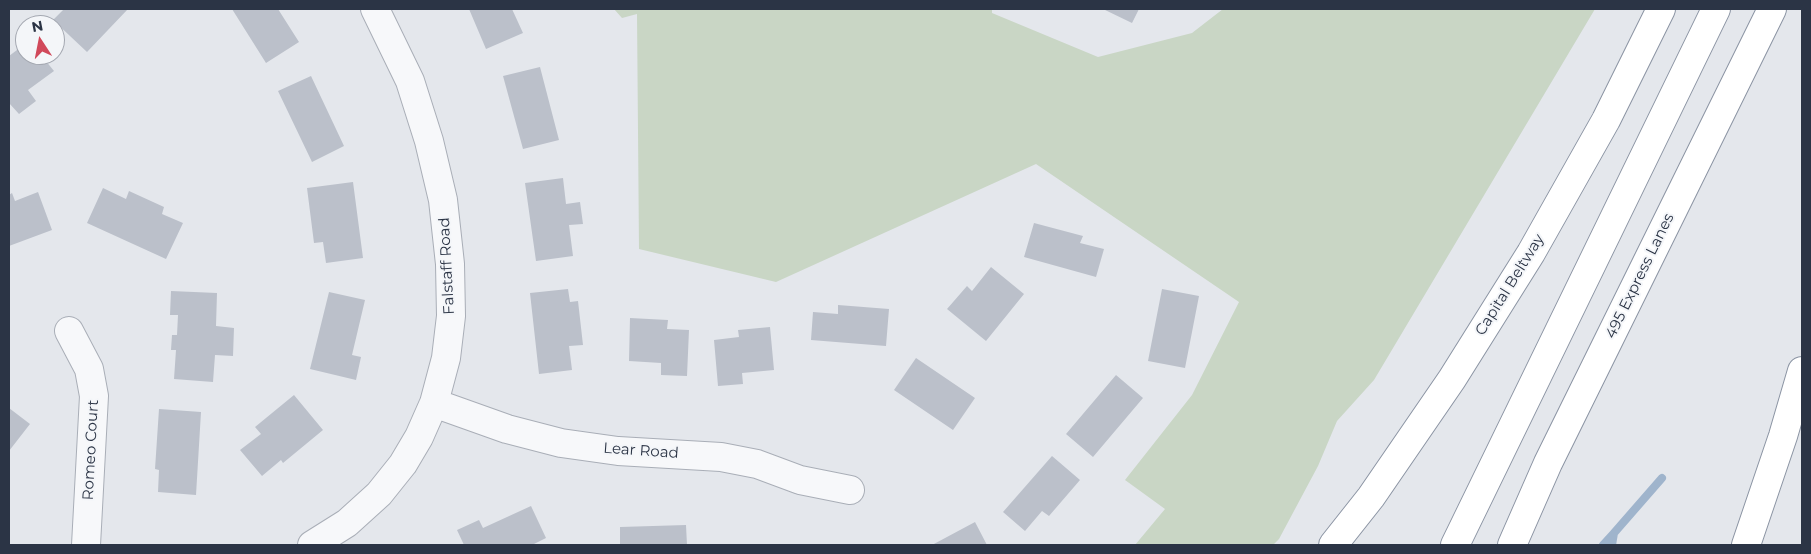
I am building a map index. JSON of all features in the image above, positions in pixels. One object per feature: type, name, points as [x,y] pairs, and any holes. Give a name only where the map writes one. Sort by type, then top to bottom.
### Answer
[{"type":"highway","name":"Capital Beltway","points":[[1333,545],[1370,497],[1452,379],[1531,253],[1606,120],[1661,9]]},
{"type":"highway","points":[[1456,545],[1716,9]]},
{"type":"highway","name":"495 Express Lanes","points":[[1512,545],[1548,463],[1772,9]]},
{"type":"highway","points":[[1746,545],[1783,436],[1802,371]]},
{"type":"street","name":"Falstaff Road","points":[[312,545],[347,523],[379,494],[404,464],[419,437],[434,403],[446,358],[451,316],[450,264],[442,200],[430,141],[410,81],[375,9]]},
{"type":"street","name":"Romeo Court","points":[[69,331],[89,369],[94,396],[86,545]]},
{"type":"street","name":"Lear Road","points":[[434,403],[507,429],[561,443],[618,451],[721,457],[757,464],[800,480],[850,490]]},
{"type":"green space","points":[[614,9],[992,9],[992,13],[1098,57],[1192,33],[1223,9],[1595,9],[1374,380],[1337,421],[1318,466],[1279,539],[1273,545],[1135,545],[1165,509],[1125,480],[1192,395],[1239,302],[1036,164],[776,282],[639,249],[637,14],[622,18]]},
{"type":"building","points":[[64,9],[128,9],[87,52],[65,31],[65,15],[58,15]]},
{"type":"building","points":[[232,9],[278,9],[299,42],[266,63]]},
{"type":"building","points":[[469,9],[512,9],[523,33],[486,49]]},
{"type":"building","points":[[1103,9],[1139,9],[1132,23]]},
{"type":"building","points":[[15,52],[15,65],[49,65],[54,71],[28,90],[36,101],[19,114],[9,103],[9,56]]},
{"type":"building","points":[[540,67],[559,140],[523,149],[503,76]]},
{"type":"building","points":[[311,76],[344,146],[312,162],[278,91]]},
{"type":"building","points":[[563,178],[566,204],[580,202],[583,224],[569,225],[573,256],[536,261],[525,183]]},
{"type":"building","points":[[353,182],[363,258],[326,263],[323,242],[314,243],[307,188]]},
{"type":"building","points":[[103,188],[126,199],[129,191],[164,207],[162,214],[183,223],[166,259],[87,223]]},
{"type":"building","points":[[38,192],[52,230],[9,246],[9,195],[12,193],[15,201]]},
{"type":"building","points":[[1034,223],[1083,236],[1080,243],[1104,249],[1096,277],[1024,257]]},
{"type":"building","points":[[991,267],[1024,294],[986,341],[947,309],[967,286],[972,291]]},
{"type":"building","points":[[568,289],[570,302],[578,301],[583,345],[569,346],[572,370],[539,374],[530,293]]},
{"type":"building","points":[[1162,289],[1199,296],[1185,368],[1148,361]]},
{"type":"building","points":[[171,291],[217,293],[216,326],[234,328],[233,356],[215,355],[213,382],[174,379],[176,350],[171,350],[172,335],[177,335],[178,315],[170,315]]},
{"type":"building","points":[[329,292],[365,300],[352,355],[361,357],[356,380],[310,369]]},
{"type":"building","points":[[838,305],[889,309],[886,346],[811,340],[813,312],[838,314]]},
{"type":"building","points":[[630,318],[668,320],[667,329],[689,330],[687,376],[661,375],[661,363],[629,361]]},
{"type":"building","points":[[770,327],[774,370],[742,373],[743,384],[718,386],[714,340],[739,337],[738,330]]},
{"type":"building","points":[[916,358],[975,398],[953,430],[894,390]]},
{"type":"building","points":[[1116,375],[1143,398],[1093,457],[1066,434]]},
{"type":"building","points":[[294,395],[323,430],[283,463],[281,460],[262,476],[240,450],[261,434],[255,427]]},
{"type":"building","points":[[9,408],[30,424],[9,451]]},
{"type":"building","points":[[159,409],[201,412],[196,495],[158,492],[159,470],[155,469]]},
{"type":"building","points":[[1052,456],[1080,480],[1049,516],[1042,511],[1025,531],[1003,512]]},
{"type":"building","points":[[531,506],[546,538],[532,545],[464,545],[457,530],[479,520],[483,528]]},
{"type":"building","points":[[975,522],[987,545],[932,545]]},
{"type":"building","points":[[686,525],[687,545],[620,545],[620,527]]},
{"type":"waterway","points":[[1612,545],[1614,533],[1662,478]]},
{"type":"waterway","points":[[1603,545],[1614,533]]}]
